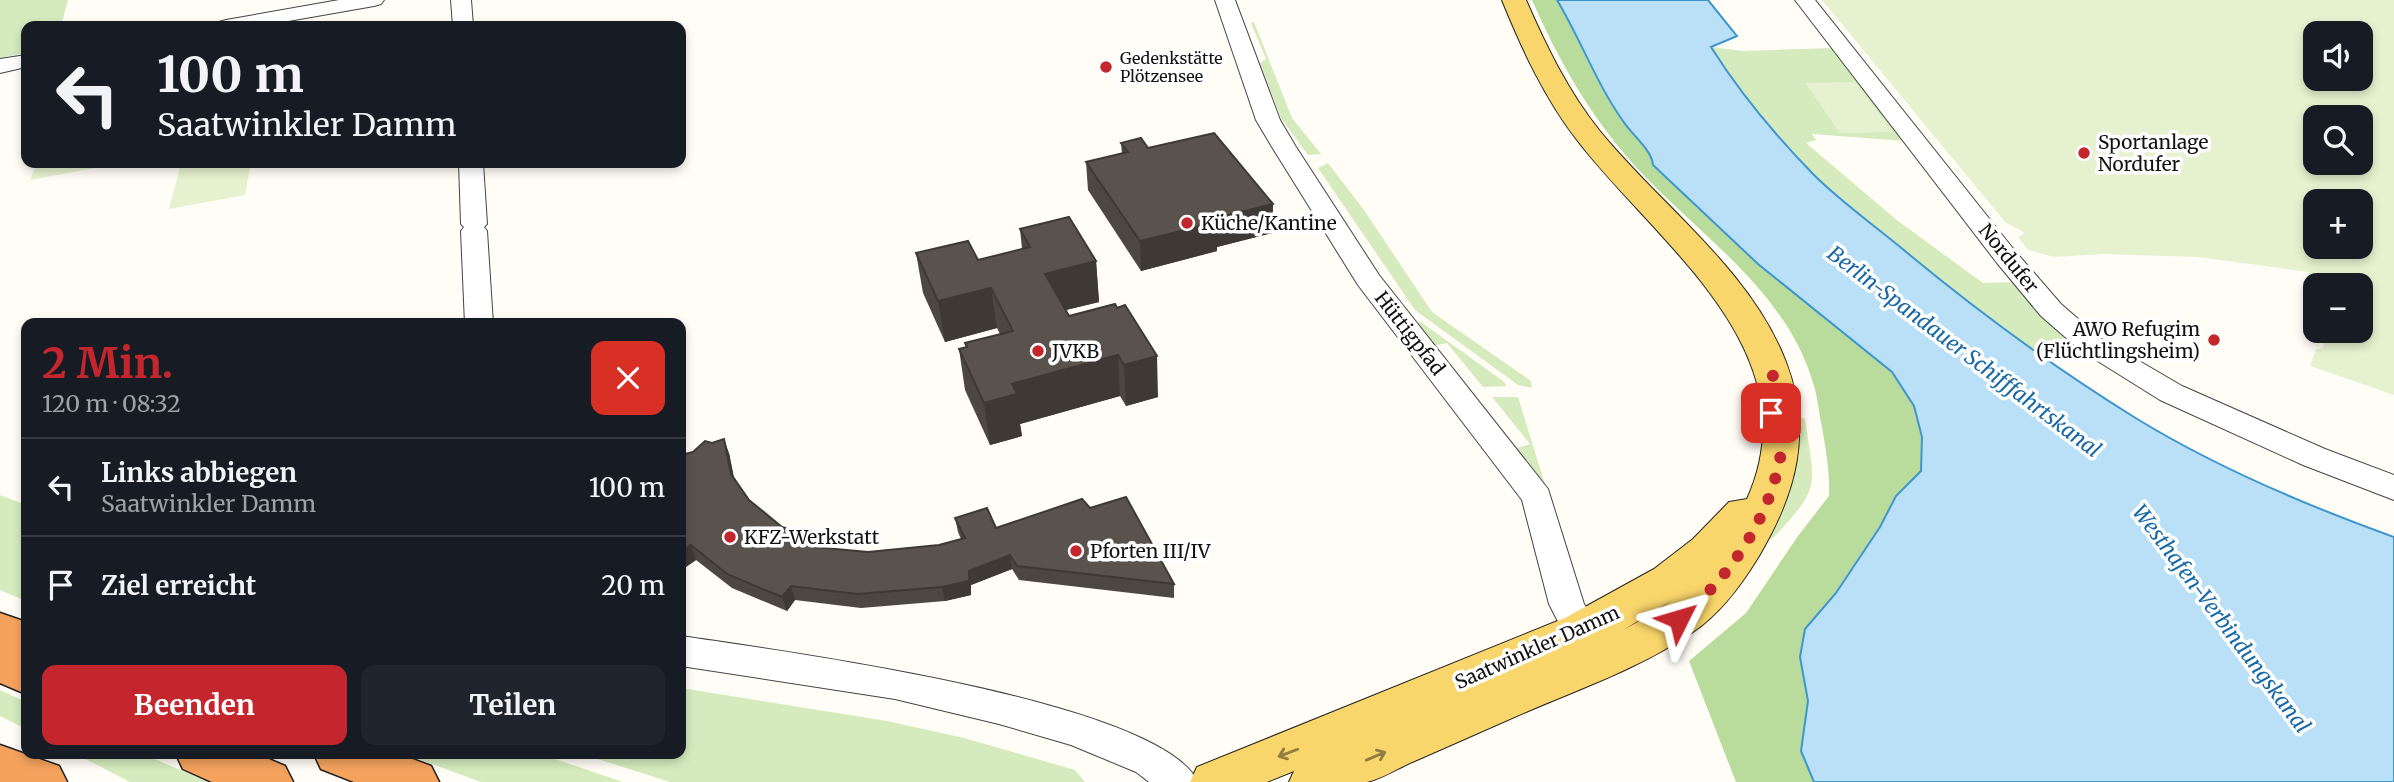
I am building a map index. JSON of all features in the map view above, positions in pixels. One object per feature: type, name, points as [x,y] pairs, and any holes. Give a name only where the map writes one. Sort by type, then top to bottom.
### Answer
[{"type":"highway","points":[[0,632],[21,639]]},
{"type":"highway","points":[[0,661],[21,672]]},
{"type":"highway","points":[[213,759],[267,782]]},
{"type":"highway","points":[[352,759],[413,782]]},
{"type":"main road","name":"Saatwinkler Damm","points":[[1214,782],[1592,645],[1679,619],[1704,598],[1755,530],[1771,495],[1783,435],[1780,402],[1773,374],[1756,334],[1732,297],[1690,247],[1604,155],[1572,114],[1550,77],[1514,0]]},
{"type":"main road","name":"Saatwinkler Damm","points":[[1313,782],[1592,645]]},
{"type":"street","points":[[254,21],[373,0]]},
{"type":"street","points":[[461,0],[463,21]]},
{"type":"street","name":"Hüttigpfad","points":[[1225,0],[1268,120],[1368,279],[1537,497],[1564,596],[1592,645]]},
{"type":"street","name":"Nordufer","points":[[1805,0],[2006,257],[2052,310],[2090,344],[2171,393],[2314,457],[2394,488]]},
{"type":"street","points":[[0,66],[21,62]]},
{"type":"street","points":[[471,168],[479,318]]},
{"type":"street","points":[[686,652],[895,684],[999,708],[1077,731],[1150,760],[1178,782]]},
{"type":"green space","points":[[0,0],[68,0],[62,21],[21,21],[21,54],[0,58]]},
{"type":"green space","points":[[1532,0],[1557,0],[1604,92],[1645,148],[1653,166],[1758,264],[1892,372],[1914,406],[1922,437],[1921,471],[1896,496],[1880,527],[1836,593],[1805,629],[1800,657],[1808,701],[1801,751],[1814,782],[1736,782],[1689,661],[1746,613],[1798,536],[1829,496],[1826,453],[1814,386],[1801,352],[1784,321],[1762,292],[1635,166],[1604,128],[1553,45]]},
{"type":"green space","name":"Sportanlage Nordufer","points":[[1822,0],[2394,0],[2394,395],[2310,366],[2316,349],[2323,348],[2324,344],[2322,343],[2373,343],[2373,273],[2308,273],[2198,257],[2103,254],[2054,257],[2028,250],[2018,237],[2025,233],[2005,222]]},
{"type":"green space","points":[[1254,22],[1292,118],[1321,154],[1308,155],[1281,118],[1260,63],[1266,59],[1251,23]]},
{"type":"green space","points":[[1710,47],[1744,51],[1832,48],[1905,141],[1812,134],[1816,140],[1806,143],[1898,221],[1983,283],[2016,282],[2074,347],[2041,355],[1941,281],[1815,176],[1740,92]]},
{"type":"green space","points":[[1855,82],[1893,132],[1840,133],[1805,83]]},
{"type":"green space","points":[[1328,163],[1364,210],[1432,312],[1531,381],[1532,388],[1518,385],[1415,310],[1318,168]]},
{"type":"green space","points":[[35,168],[96,168],[30,180]]},
{"type":"green space","points":[[180,168],[250,168],[245,195],[169,209]]},
{"type":"green space","points":[[1421,322],[1507,386],[1483,387],[1447,343],[1432,346],[1414,324]]},
{"type":"green space","points":[[1492,397],[1518,397],[1547,491],[1514,449],[1530,444]]},
{"type":"green space","points":[[1797,416],[1805,419],[1811,459],[1811,485],[1800,508],[1772,539],[1767,539],[1781,509],[1795,465]]},
{"type":"green space","points":[[0,495],[21,503],[21,599],[0,590]]},
{"type":"green space","points":[[686,689],[887,721],[964,738],[1075,770],[1085,782],[670,782],[598,759],[686,759]]},
{"type":"green space","points":[[0,690],[21,700],[21,726],[0,716]]},
{"type":"green space","points":[[86,759],[155,759],[208,782],[130,782]]},
{"type":"green space","points":[[419,759],[555,759],[623,782],[481,782]]},
{"type":"water","points":[[1557,0],[1708,0],[1737,36],[1711,47],[1772,129],[1833,193],[1955,292],[2073,377],[2165,435],[2261,484],[2394,537],[2394,782],[1814,782],[1801,751],[1808,701],[1800,657],[1805,629],[1836,593],[1880,527],[1896,496],[1921,471],[1922,437],[1914,406],[1892,372],[1758,264],[1653,165],[1649,154],[1623,121],[1605,92]]},
{"type":"building","points":[[1214,133],[1273,204],[1215,218],[1218,222],[1140,241],[1086,162],[1128,152],[1121,143],[1141,138],[1148,148]]},
{"type":"building","points":[[1069,217],[1096,261],[1045,274],[1069,316],[1115,304],[1117,308],[1125,305],[1157,356],[1124,365],[1118,355],[1012,384],[1017,394],[984,403],[959,349],[967,347],[965,343],[1013,331],[991,288],[938,301],[916,253],[968,241],[978,260],[1030,247],[1020,229]]},
{"type":"building","points":[[724,439],[731,474],[749,500],[782,527],[822,539],[814,547],[868,552],[939,545],[965,538],[955,518],[987,508],[996,528],[1082,499],[1090,508],[1126,497],[1174,584],[1017,566],[1010,555],[969,571],[969,581],[942,587],[857,594],[791,586],[782,597],[727,574],[691,545],[686,548],[686,454],[693,452],[705,441],[712,443]]},
{"type":"place","name":"Gedenkstätte Plötzensee","points":[[1106,67]]},
{"type":"place","name":"Sportanlage Nordufer","points":[[2084,153]]},
{"type":"place","name":"Küche/Kantine","points":[[1187,223]]},
{"type":"place","name":"AWO Refugim (Flüchtlingsheim)","points":[[2214,340]]},
{"type":"place","name":"JVKB","points":[[1038,351]]},
{"type":"place","name":"KFZ-Werkstatt","points":[[730,537]]},
{"type":"place","name":"Pforten III/IV","points":[[1076,551]]},
{"type":"route","points":[[1679,619],[1704,598],[1723,576],[1755,530],[1771,495],[1783,435],[1780,402],[1773,374],[1771,413]]},
{"type":"water label","name":"Berlin-Spandauer Schifffahrtskanal","points":[[1964,352]]},
{"type":"water label","name":"Westhafen-Verbindungskanal","points":[[2221,619]]}]
